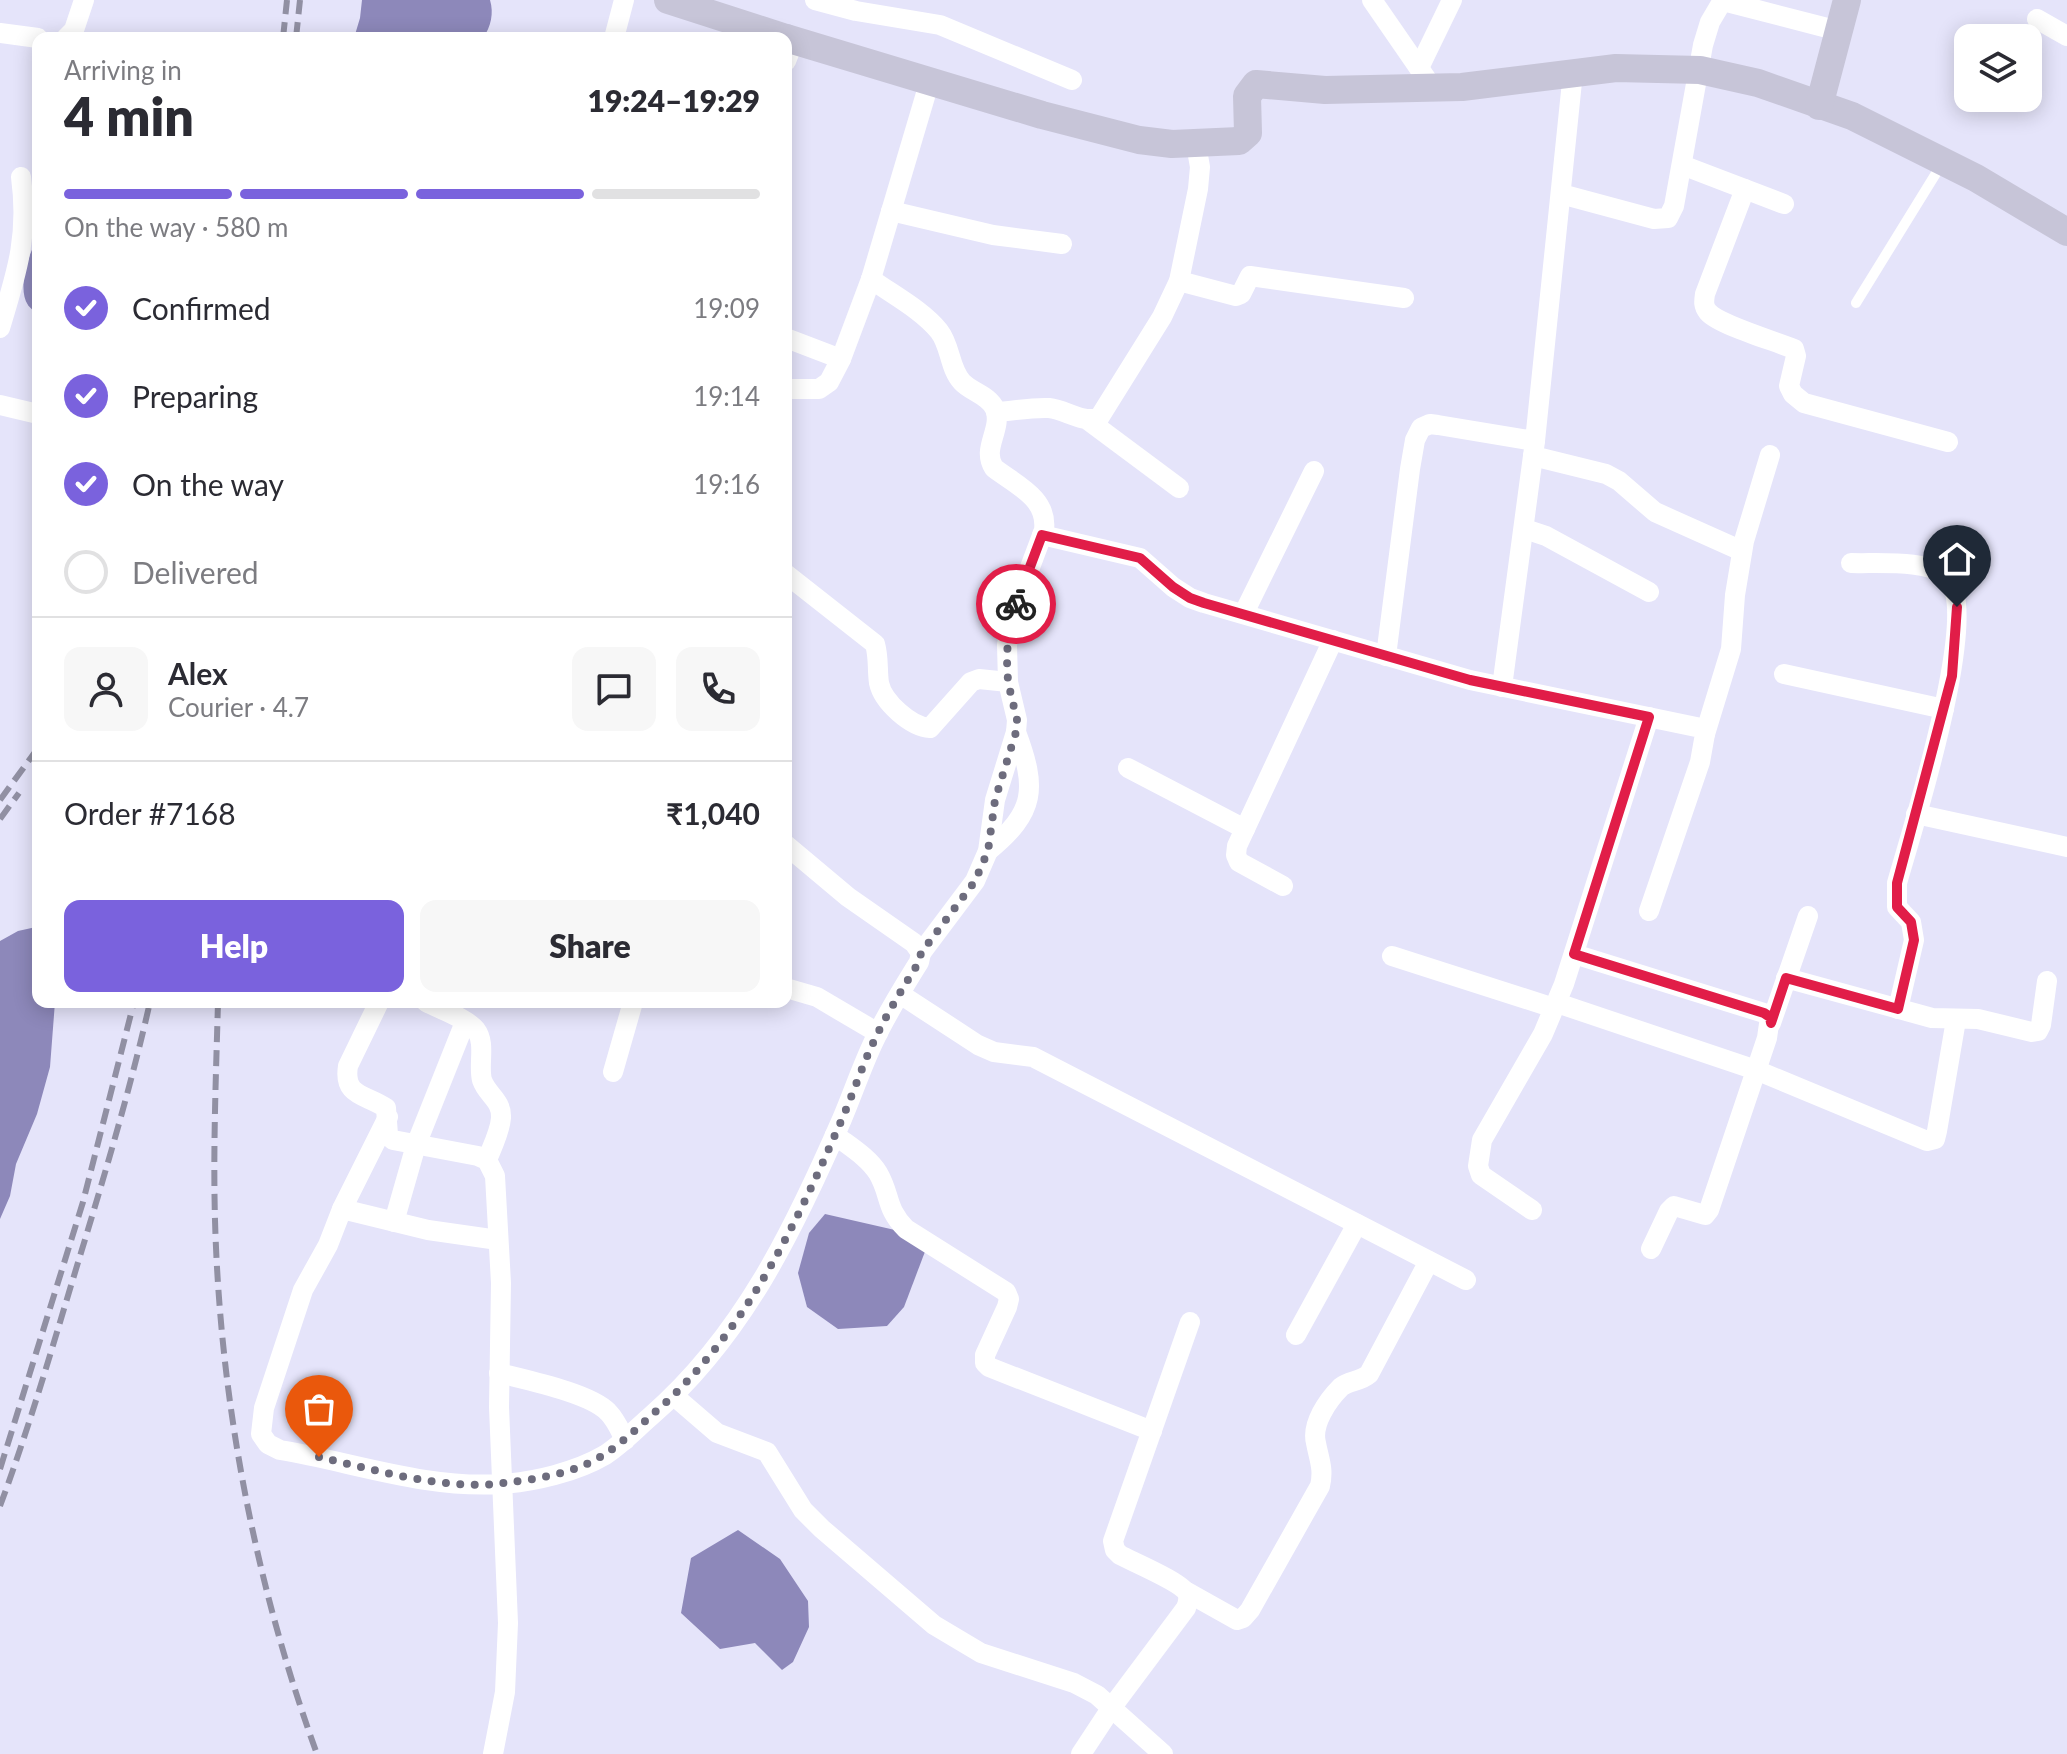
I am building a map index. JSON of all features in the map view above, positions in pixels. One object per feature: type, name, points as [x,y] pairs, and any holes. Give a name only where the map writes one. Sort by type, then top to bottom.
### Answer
[{"type":"street","points":[[72,32],[84,0]]},
{"type":"street","points":[[616,32],[624,0]]},
{"type":"street","points":[[668,0],[743,10],[771,32]]},
{"type":"street","points":[[815,0],[856,11],[940,25],[1072,80]]},
{"type":"street","points":[[1372,0],[1425,77]]},
{"type":"street","points":[[1425,77],[1452,0]]},
{"type":"street","points":[[1561,194],[1662,220],[1668,218],[1674,206],[1703,45],[1710,22],[1723,0],[1839,31]]},
{"type":"street","points":[[1819,106],[1847,0]]},
{"type":"street","points":[[2037,19],[2067,36]]},
{"type":"street","points":[[0,33],[32,37]]},
{"type":"street","points":[[792,46],[930,80],[1042,115],[1198,155],[1239,141],[1248,133],[1247,96],[1256,84],[1325,90],[1425,77],[1500,83],[1616,68],[1700,70],[1758,83],[1852,116],[1940,167],[2067,232]]},
{"type":"street","points":[[1502,687],[1525,529],[1573,72]]},
{"type":"street","points":[[792,389],[819,389],[829,382],[841,359],[871,279],[930,80]]},
{"type":"street","points":[[1089,421],[1099,418],[1162,317],[1179,281],[1198,189],[1198,155]]},
{"type":"street","points":[[1682,165],[1784,204]]},
{"type":"street","points":[[0,328],[22,254],[25,208],[21,177]]},
{"type":"street","points":[[1745,189],[1705,294],[1707,311],[1722,321],[1794,349],[1796,356],[1789,386],[1804,403],[1948,442]]},
{"type":"street","points":[[891,211],[993,235],[1062,244]]},
{"type":"street","points":[[1179,281],[1236,296],[1241,294],[1250,276],[1404,298]]},
{"type":"street","points":[[388,1117],[342,1209],[328,1245],[303,1290],[264,1408],[261,1434],[268,1444],[280,1450],[395,1474],[502,1484],[585,1465],[625,1440],[674,1396],[724,1340],[758,1287],[810,1192],[878,1033],[919,962],[921,953],[975,881],[988,851],[995,800],[1016,732],[1017,720],[1008,682],[1007,645],[1011,618],[1045,519],[1043,509],[1036,500],[989,461],[996,412],[991,403],[961,381],[939,331],[925,317],[871,279]]},
{"type":"street","points":[[792,340],[841,359]]},
{"type":"street","points":[[0,405],[32,413]]},
{"type":"street","points":[[996,412],[1054,409],[1089,421],[1179,488]]},
{"type":"street","points":[[1386,656],[1415,440],[1421,428],[1430,424],[1534,448],[1606,474],[1619,481],[1655,512],[1742,551]]},
{"type":"street","points":[[1649,911],[1700,762],[1705,734],[1731,649],[1742,551],[1770,455]]},
{"type":"street","points":[[1244,613],[1314,471]]},
{"type":"street","points":[[1525,529],[1546,536],[1649,592]]},
{"type":"street","points":[[1042,535],[1140,558],[1190,598],[1502,687],[1701,728],[1705,734]]},
{"type":"street","points":[[1851,563],[1918,565],[1934,569],[1947,577],[1955,589],[1957,607],[1952,676],[1895,898],[1897,907],[1911,922],[1914,931],[1898,1009]]},
{"type":"street","points":[[792,579],[875,644],[880,685],[885,697],[915,725],[930,728],[971,682],[979,679],[1008,682]]},
{"type":"street","points":[[1283,886],[1239,862],[1237,846],[1333,640]]},
{"type":"street","points":[[1784,674],[1944,709]]},
{"type":"street","points":[[1532,1210],[1481,1175],[1479,1153],[1486,1132],[1556,1006],[1649,717]]},
{"type":"street","points":[[988,851],[1012,831],[1028,795],[1030,774],[1016,732]]},
{"type":"street","points":[[1128,768],[1245,829]]},
{"type":"street","points":[[1916,814],[2067,847]]},
{"type":"street","points":[[792,850],[848,897],[914,943],[921,953]]},
{"type":"street","points":[[1651,1249],[1674,1206],[1705,1215],[1709,1210],[1808,916]]},
{"type":"street","points":[[1574,954],[1764,1013],[1770,1017],[1771,1023]]},
{"type":"street","points":[[1392,956],[1658,1035],[1756,1070],[1927,1141],[1935,1139],[1937,1131],[1956,1020]]},
{"type":"street","points":[[1786,978],[1932,1018],[1978,1019],[2032,1032],[2038,1031],[2047,981]]},
{"type":"street","points":[[792,990],[817,997],[878,1033]]},
{"type":"street","points":[[900,994],[978,1045],[994,1052],[1033,1057],[1466,1280]]},
{"type":"street","points":[[376,1008],[348,1066],[346,1076],[349,1085],[356,1094],[386,1108],[388,1135],[393,1140],[465,1152],[487,1160],[495,1176],[501,1298],[499,1373],[507,1666],[502,1714],[493,1754]]},
{"type":"street","points":[[438,1008],[475,1028],[480,1036],[481,1077],[485,1087],[501,1105],[500,1127],[487,1160]]},
{"type":"street","points":[[613,1072],[631,1008]]},
{"type":"street","points":[[394,1222],[416,1145],[465,1022]]},
{"type":"street","points":[[835,1135],[877,1171],[888,1206],[906,1229],[1006,1292],[1009,1299],[1007,1307],[985,1355],[985,1363],[989,1367],[1152,1431]]},
{"type":"street","points":[[342,1209],[428,1230],[498,1240]]},
{"type":"street","points":[[1296,1335],[1357,1224]]},
{"type":"street","points":[[1190,1322],[1115,1528],[1113,1541],[1115,1550],[1237,1620],[1250,1610],[1320,1486],[1323,1466],[1314,1430],[1319,1419],[1340,1388],[1347,1383],[1363,1380],[1369,1374],[1429,1261]]},
{"type":"street","points":[[499,1373],[596,1403],[607,1410],[625,1440]]},
{"type":"street","points":[[674,1396],[717,1433],[767,1452],[803,1510],[934,1625],[981,1653],[1074,1683],[1112,1707],[1163,1754]]},
{"type":"street","points":[[1081,1754],[1186,1608],[1189,1599],[1187,1592]]},
{"type":"lane","points":[[1856,303],[1940,167]]},
{"type":"shaded area","points":[[362,0],[490,0],[492,10],[486,32],[356,32]]},
{"type":"shaded area","points":[[31,253],[32,309],[28,306],[24,290]]},
{"type":"shaded area","points":[[32,928],[32,1008],[55,1008],[50,1067],[0,1219],[0,941],[18,931]]},
{"type":"shaded area","points":[[825,1214],[908,1233],[926,1249],[904,1307],[887,1326],[838,1329],[807,1307],[798,1273],[809,1233]]},
{"type":"shaded area","points":[[738,1530],[780,1559],[808,1601],[809,1627],[793,1662],[782,1670],[755,1643],[720,1649],[681,1613],[691,1558]]},
{"type":"railway","points":[[284,32],[287,0]]},
{"type":"railway","points":[[297,32],[300,0]]},
{"type":"railway","points":[[0,800],[32,756]]},
{"type":"railway","points":[[0,819],[19,793]]},
{"type":"railway","points":[[0,1469],[83,1202],[132,1008]]},
{"type":"railway","points":[[0,1506],[94,1210],[148,1008]]},
{"type":"railway","points":[[218,1008],[215,1220],[218,1288],[233,1424],[259,1558],[295,1690],[317,1754]]},
{"type":"way so far","points":[[319,1457],[395,1474],[475,1484],[502,1484],[565,1471],[585,1465],[625,1440],[674,1396],[712,1355],[734,1327],[770,1268],[810,1192],[884,1020],[919,962],[921,953],[975,881],[988,851],[995,800],[1016,732],[1017,720],[1008,682],[1007,661],[1008,633],[1016,604]]},
{"type":"route","points":[[1016,604],[1042,535],[1140,558],[1173,587],[1204,603],[1470,680],[1649,717],[1574,954],[1764,1013],[1770,1017],[1771,1023],[1786,978],[1898,1009],[1914,931],[1911,922],[1897,907],[1897,883],[1952,676],[1957,607]]}]
